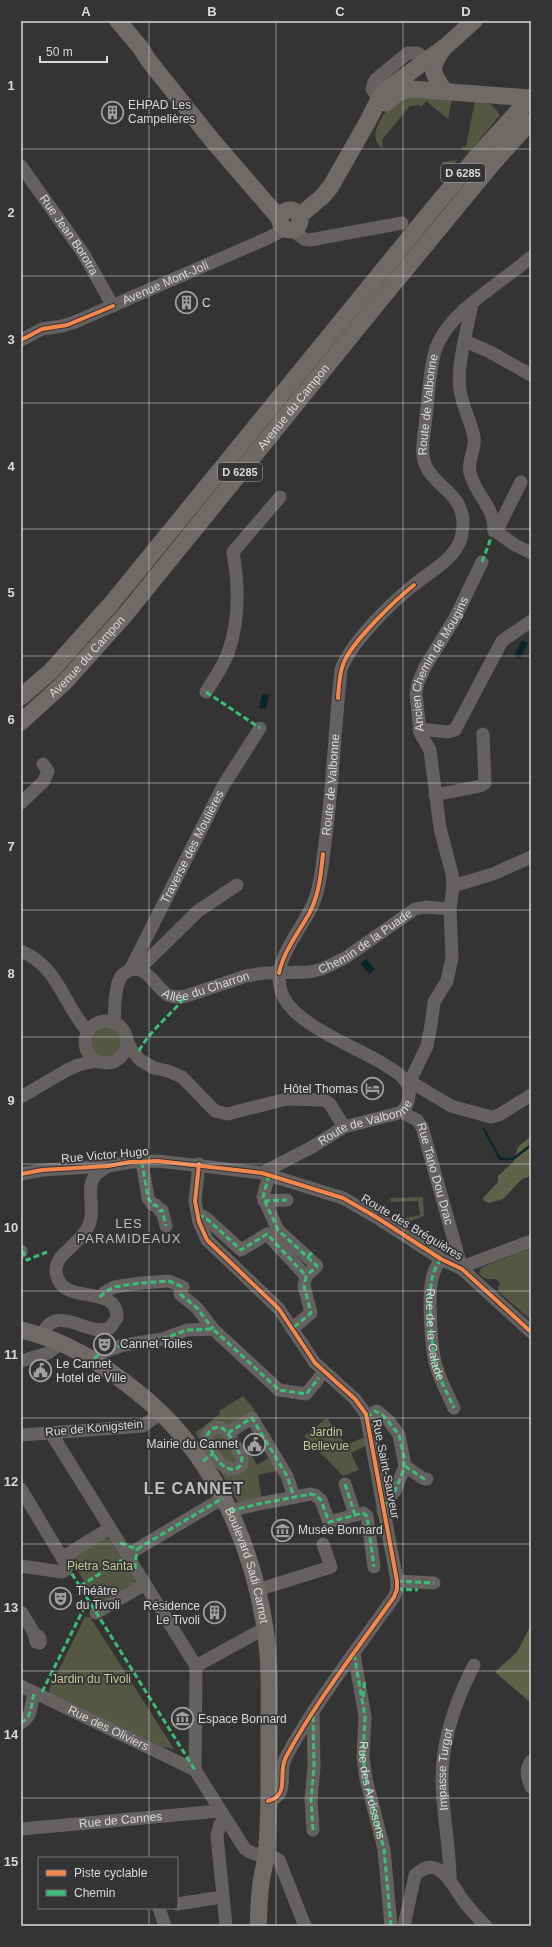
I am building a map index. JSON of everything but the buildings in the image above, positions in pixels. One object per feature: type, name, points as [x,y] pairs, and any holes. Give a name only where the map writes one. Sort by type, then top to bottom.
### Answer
[{"type":"main road","points":[[106,21],[149,61]]},
{"type":"main road","points":[[118,21],[212,140],[289,224],[322,197],[331,186],[379,99],[396,82],[446,46],[474,21]]},
{"type":"main road","points":[[444,90],[433,71],[433,65],[446,46]]},
{"type":"main road","points":[[368,121],[391,97],[404,90],[444,90],[531,98]]},
{"type":"main road","points":[[487,95],[502,107],[507,122]]},
{"type":"main road","name":"D 6285","points":[[507,122],[531,98]]},
{"type":"main road","name":"Avenue du Campon","points":[[21,722],[64,683],[125,615],[494,163],[531,121]]},
{"type":"main road","name":"Avenue du Campon","points":[[21,697],[51,671],[111,604],[421,224],[507,122]]},
{"type":"main road","name":"Boulevard Sadi Carnot","points":[[21,1330],[42,1335],[62,1343],[94,1360],[156,1407],[208,1457],[226,1505],[242,1541],[257,1590],[265,1628],[269,1675],[266,1856],[261,1882],[258,1926]]},
{"type":"street","name":"Rue Jean Borotra","points":[[21,166],[83,253],[113,306]]},
{"type":"street","points":[[289,224],[304,239],[310,240],[402,223]]},
{"type":"street","name":"Avenue Mont-Joli","points":[[21,340],[42,329],[67,325],[113,306],[263,241],[289,224]]},
{"type":"street","name":"Route de Valbonne","points":[[266,1174],[344,1127],[401,1112],[405,1108],[408,1098],[407,1083],[397,1073],[321,1030],[296,1013],[284,998],[279,973],[284,956],[310,912],[319,886],[334,762],[340,677],[344,662],[365,634],[403,593],[450,557],[458,546],[463,534],[462,512],[457,500],[428,470],[424,461],[423,449],[433,365],[437,347],[448,329],[472,303],[531,257]]},
{"type":"street","points":[[472,303],[459,380],[463,407],[474,436],[474,447],[469,470],[480,496],[488,506],[495,521],[492,534]]},
{"type":"street","points":[[466,341],[490,352],[531,375]]},
{"type":"street","points":[[492,534],[500,524],[521,482]]},
{"type":"street","points":[[206,692],[227,654],[236,621],[238,602],[237,574],[233,552],[280,497]]},
{"type":"street","points":[[492,534],[531,553]]},
{"type":"street","name":"Ancien Chemin de Mougins","points":[[407,1083],[412,1077],[426,1046],[434,1002],[447,981],[452,958],[450,909],[453,886],[450,864],[440,828],[430,750],[419,729],[416,693],[418,683],[425,667],[456,618],[482,562]]},
{"type":"street","points":[[419,729],[448,732],[455,730],[502,641],[531,621]]},
{"type":"street","name":"Traverse des Moulières","points":[[134,970],[223,786],[260,728]]},
{"type":"street","points":[[435,795],[480,786],[485,783],[483,734]]},
{"type":"street","points":[[21,803],[46,777],[48,771],[43,764]]},
{"type":"street","points":[[453,886],[493,874],[531,857]]},
{"type":"street","points":[[114,1023],[116,990],[122,976],[134,970],[198,911],[237,885]]},
{"type":"street","name":"Chemin de la Puade","points":[[279,973],[315,971],[335,963],[415,909],[425,907],[450,909]]},
{"type":"street","points":[[21,952],[35,958],[47,968],[88,1032]]},
{"type":"street","name":"Allée du Charron","points":[[134,970],[145,972],[169,996],[178,998],[246,976],[279,973]]},
{"type":"street","points":[[67,1070],[75,1061],[85,1045],[88,1032],[96,1023],[114,1023],[123,1030],[131,1050],[140,1060],[154,1068],[168,1071],[182,1077],[215,1111],[227,1114],[287,1099],[324,1100],[328,1101],[334,1108],[344,1127]]},
{"type":"street","points":[[85,1045],[87,1052],[97,1061],[103,1063],[115,1061],[124,1053],[127,1040]]},
{"type":"street","points":[[21,1097],[67,1070],[78,1065],[97,1061]]},
{"type":"street","points":[[407,1083],[416,1086],[451,1106],[491,1117],[499,1115],[531,1095]]},
{"type":"street","name":"Rue Tano Dou Drac","points":[[401,1112],[417,1120],[422,1127],[462,1269]]},
{"type":"street","points":[[142,1162],[148,1198],[153,1205],[156,1205],[160,1211],[162,1210],[166,1226]]},
{"type":"street","name":"Rue Victor Hugo","points":[[21,1174],[42,1170],[108,1166],[142,1162],[199,1164],[266,1174]]},
{"type":"street","name":"Rue Saint-Sauveur","points":[[199,1164],[195,1201],[201,1230],[207,1240],[279,1309],[315,1363],[355,1399],[366,1414],[397,1585]]},
{"type":"street","points":[[42,1335],[48,1325],[60,1320],[73,1322],[94,1330],[103,1330],[110,1328],[117,1318],[116,1310],[112,1303],[100,1297],[66,1288],[58,1280],[56,1268],[60,1258],[86,1231],[92,1210],[90,1187],[92,1179],[98,1171],[108,1166]]},
{"type":"street","points":[[266,1174],[263,1192],[271,1229],[306,1276]]},
{"type":"street","name":"Route des Bréguières","points":[[266,1174],[345,1199],[440,1259],[462,1269],[531,1332]]},
{"type":"street","points":[[264,1200],[287,1200]]},
{"type":"street","points":[[198,1217],[202,1216],[206,1218],[241,1250],[271,1229],[278,1230],[311,1253],[317,1266],[306,1276],[304,1286],[311,1312],[292,1329]]},
{"type":"street","points":[[462,1269],[467,1265],[531,1241]]},
{"type":"street","name":"Rue de la Calade","points":[[440,1259],[433,1274],[430,1286],[433,1348],[435,1362],[454,1408]]},
{"type":"street","points":[[100,1297],[114,1287],[140,1283],[170,1281],[182,1290],[213,1328],[279,1390],[306,1394],[319,1378]]},
{"type":"street","points":[[94,1360],[100,1353],[124,1344],[162,1340],[187,1330],[213,1328]]},
{"type":"street","points":[[21,1361],[43,1355],[54,1350],[62,1343]]},
{"type":"street","name":"Rue de Königstein","points":[[21,1435],[143,1426],[154,1418],[156,1407]]},
{"type":"street","points":[[366,1414],[370,1415],[377,1411],[396,1430],[401,1439],[405,1466],[395,1491],[386,1501],[383,1511]]},
{"type":"street","points":[[228,1433],[252,1418],[287,1476],[294,1497]]},
{"type":"street","points":[[222,1427],[228,1433],[242,1458],[241,1465],[236,1469],[228,1470],[208,1457],[207,1440],[209,1431],[212,1428],[222,1427]]},
{"type":"street","points":[[52,1433],[196,1666],[195,1770],[245,1849],[254,1855],[275,1856],[279,1860],[305,1926]]},
{"type":"street","points":[[405,1466],[424,1479],[427,1479]]},
{"type":"street","points":[[345,1484],[359,1514]]},
{"type":"street","points":[[21,1489],[67,1566],[66,1570],[62,1572],[21,1566]]},
{"type":"street","points":[[120,1543],[138,1549],[226,1505],[245,1506],[311,1494],[318,1497],[329,1522],[359,1514],[367,1516],[374,1567]]},
{"type":"street","points":[[63,1557],[110,1528]]},
{"type":"street","points":[[257,1590],[330,1567],[323,1544]]},
{"type":"street","points":[[136,1569],[138,1549]]},
{"type":"street","points":[[397,1585],[434,1583]]},
{"type":"street","points":[[96,1613],[145,1584]]},
{"type":"street","points":[[397,1585],[418,1590]]},
{"type":"street","points":[[267,1805],[282,1791],[284,1761],[313,1714],[394,1597],[397,1585]]},
{"type":"street","points":[[196,1666],[265,1628]]},
{"type":"street","name":"Rue des Ardissons","points":[[354,1654],[365,1716],[363,1757],[371,1799],[384,1848],[391,1926]]},
{"type":"street","name":"Impasse Turgot","points":[[450,1879],[442,1779],[445,1742],[462,1688],[474,1665]]},
{"type":"street","points":[[362,1705],[365,1679]]},
{"type":"street","name":"Rue des Oliviers","points":[[21,1686],[34,1694],[195,1770]]},
{"type":"street","points":[[21,1723],[26,1720],[32,1710],[34,1694]]},
{"type":"street","points":[[312,1830],[311,1800],[314,1767],[313,1714]]},
{"type":"street","points":[[531,1760],[527,1766],[527,1776],[531,1787]]},
{"type":"street","points":[[223,1815],[217,1830],[222,1897],[226,1926]]},
{"type":"street","name":"Rue de Cannes","points":[[21,1830],[223,1815]]},
{"type":"street","points":[[404,1926],[415,1875],[424,1869],[432,1868],[440,1870],[450,1879],[464,1902],[486,1926]]},
{"type":"street","points":[[178,1904],[222,1897]]},
{"type":"street","points":[[159,1909],[165,1926]]},
{"type":"green space","points":[[400,96],[452,100],[448,119],[426,101],[421,107],[419,105],[410,106],[382,140],[383,149],[377,143],[376,129],[389,107]]},
{"type":"green space","points":[[475,100],[492,105],[500,115],[470,151],[463,150],[460,146],[466,147]]},
{"type":"green space","points":[[457,160],[443,178],[442,162]]},
{"type":"green space","points":[[103,1025],[109,1025],[113,1026],[120,1032],[123,1042],[122,1049],[116,1056],[109,1059],[103,1059],[99,1058],[92,1052],[89,1045],[89,1039],[90,1035],[96,1028]]},
{"type":"green space","points":[[531,1136],[531,1176],[522,1179],[503,1199],[489,1203],[484,1201],[483,1198],[498,1182],[498,1176],[513,1162],[518,1147]]},
{"type":"green space","points":[[423,1197],[424,1216],[401,1225],[395,1220],[420,1215],[418,1201],[391,1202],[390,1198]]},
{"type":"green space","points":[[531,1248],[531,1320],[499,1292],[498,1288],[500,1283],[496,1279],[486,1279],[479,1274],[481,1268],[485,1266]]},
{"type":"green space","points":[[243,1396],[255,1410],[252,1418],[233,1434],[239,1445],[244,1442],[257,1465],[272,1456],[281,1470],[258,1475],[262,1499],[239,1504],[214,1460],[195,1433],[220,1414],[219,1411]]},
{"type":"green space","name":"Jardin Bellevue","points":[[327,1418],[346,1445],[367,1436],[368,1445],[351,1453],[359,1470],[343,1476],[304,1436]]},
{"type":"green space","name":"Pietra Santa","points":[[104,1538],[109,1539],[135,1581],[134,1586],[98,1605],[72,1561],[72,1557]]},
{"type":"green space","name":"Jardin du Tivoli","points":[[85,1617],[90,1617],[174,1749],[162,1747],[51,1696],[49,1690]]},
{"type":"green space","points":[[531,1625],[531,1703],[495,1672],[517,1652]]},
{"type":"water","points":[[522,640],[528,643],[520,659],[514,656]]},
{"type":"water","points":[[262,694],[269,695],[266,709],[259,708]]},
{"type":"water","points":[[366,959],[375,969],[370,974],[360,964]]},
{"type":"waterway","points":[[484,1129],[500,1159],[513,1159],[531,1145]]},
{"type":"marked path","points":[[482,562],[491,538]]},
{"type":"marked path","points":[[206,692],[260,728]]},
{"type":"marked path","points":[[139,1051],[149,1036],[186,996]]},
{"type":"marked path","points":[[142,1162],[148,1198],[153,1205],[156,1205],[160,1211],[162,1210],[166,1226]]},
{"type":"marked path","points":[[269,1175],[263,1197],[278,1230],[317,1266],[306,1276]]},
{"type":"marked path","points":[[264,1201],[287,1200]]},
{"type":"marked path","points":[[198,1217],[202,1216],[206,1218],[241,1250],[267,1234],[306,1276],[304,1286],[311,1313],[292,1329]]},
{"type":"marked path","points":[[308,1257],[314,1250]]},
{"type":"marked path","points":[[21,1252],[23,1252],[27,1260],[47,1252]]},
{"type":"marked path","points":[[441,1259],[433,1274],[431,1287],[431,1332],[435,1362],[443,1385],[454,1408]]},
{"type":"marked path","points":[[100,1297],[114,1287],[140,1283],[169,1281],[183,1287]]},
{"type":"marked path","points":[[180,1294],[197,1308],[213,1329]]},
{"type":"marked path","points":[[94,1359],[100,1353],[124,1345],[162,1339],[187,1330],[213,1329],[279,1390],[306,1394],[319,1378]]},
{"type":"marked path","points":[[366,1414],[370,1415],[375,1411],[383,1415],[399,1435],[404,1457],[404,1469],[395,1491],[389,1498],[385,1507]]},
{"type":"marked path","points":[[228,1433],[242,1458],[241,1465],[235,1469],[229,1469],[218,1461],[210,1447],[207,1435],[212,1429],[217,1427],[220,1427],[228,1433],[252,1418],[287,1476],[294,1497]]},
{"type":"marked path","points":[[203,1461],[214,1453]]},
{"type":"marked path","points":[[405,1466],[424,1479],[427,1479]]},
{"type":"marked path","points":[[345,1484],[355,1515]]},
{"type":"marked path","points":[[230,1511],[311,1494],[315,1495],[321,1500],[329,1522],[363,1513],[367,1516],[374,1567]]},
{"type":"marked path","points":[[137,1549],[223,1498]]},
{"type":"marked path","points":[[120,1543],[137,1549]]},
{"type":"marked path","points":[[135,1569],[137,1549]]},
{"type":"marked path","points":[[80,1586],[122,1560]]},
{"type":"marked path","points":[[67,1566],[195,1770]]},
{"type":"marked path","points":[[397,1581],[434,1583]]},
{"type":"marked path","points":[[397,1589],[418,1590]]},
{"type":"marked path","points":[[42,1692],[88,1600]]},
{"type":"marked path","points":[[354,1654],[365,1717],[363,1757],[366,1779],[384,1849],[391,1926]]},
{"type":"marked path","points":[[363,1697],[365,1679]]},
{"type":"marked path","points":[[21,1723],[28,1717],[34,1694]]},
{"type":"marked path","points":[[313,1714],[314,1767],[311,1800],[313,1830]]},
{"type":"marked path","points":[[21,1806],[21,1814]]},
{"type":"cycle path","points":[[21,340],[42,329],[67,325],[113,306]]},
{"type":"cycle path","points":[[338,698],[341,671],[349,653],[375,621],[414,585]]},
{"type":"cycle path","points":[[279,973],[284,957],[310,912],[316,898],[323,854]]},
{"type":"cycle path","points":[[21,1174],[42,1170],[158,1161],[262,1173],[343,1198],[376,1217],[441,1259],[462,1269],[531,1332]]},
{"type":"cycle path","points":[[199,1164],[195,1201],[199,1222],[207,1240],[279,1309],[315,1363],[355,1399],[366,1414],[397,1581],[397,1589],[394,1597],[337,1676],[297,1737],[284,1763],[282,1783],[279,1794],[275,1798],[268,1801]]},
{"type":"place","name":"EHPAD Les Campelières","points":[[112,112]]},
{"type":"place","name":"C","points":[[187,303]]},
{"type":"place","name":"Hôtel Thomas","points":[[373,1089]]},
{"type":"place","name":"Cannet Toiles","points":[[104,1344]]},
{"type":"place","name":"Le Cannet Hotel de Ville","points":[[41,1371]]},
{"type":"place","name":"Mairie du Cannet","points":[[254,1444]]},
{"type":"place","name":"Musée Bonnard","points":[[282,1530]]},
{"type":"place","name":"Théâtre du Tivoli","points":[[60,1598]]},
{"type":"place","name":"Résidence Le Tivoli","points":[[215,1613]]},
{"type":"place","name":"Espace Bonnard","points":[[183,1719]]},
{"type":"district","name":"LES PARAMIDEAUX","points":[[129,1230]]},
{"type":"district","name":"LE CANNET","points":[[194,1488]]}]
